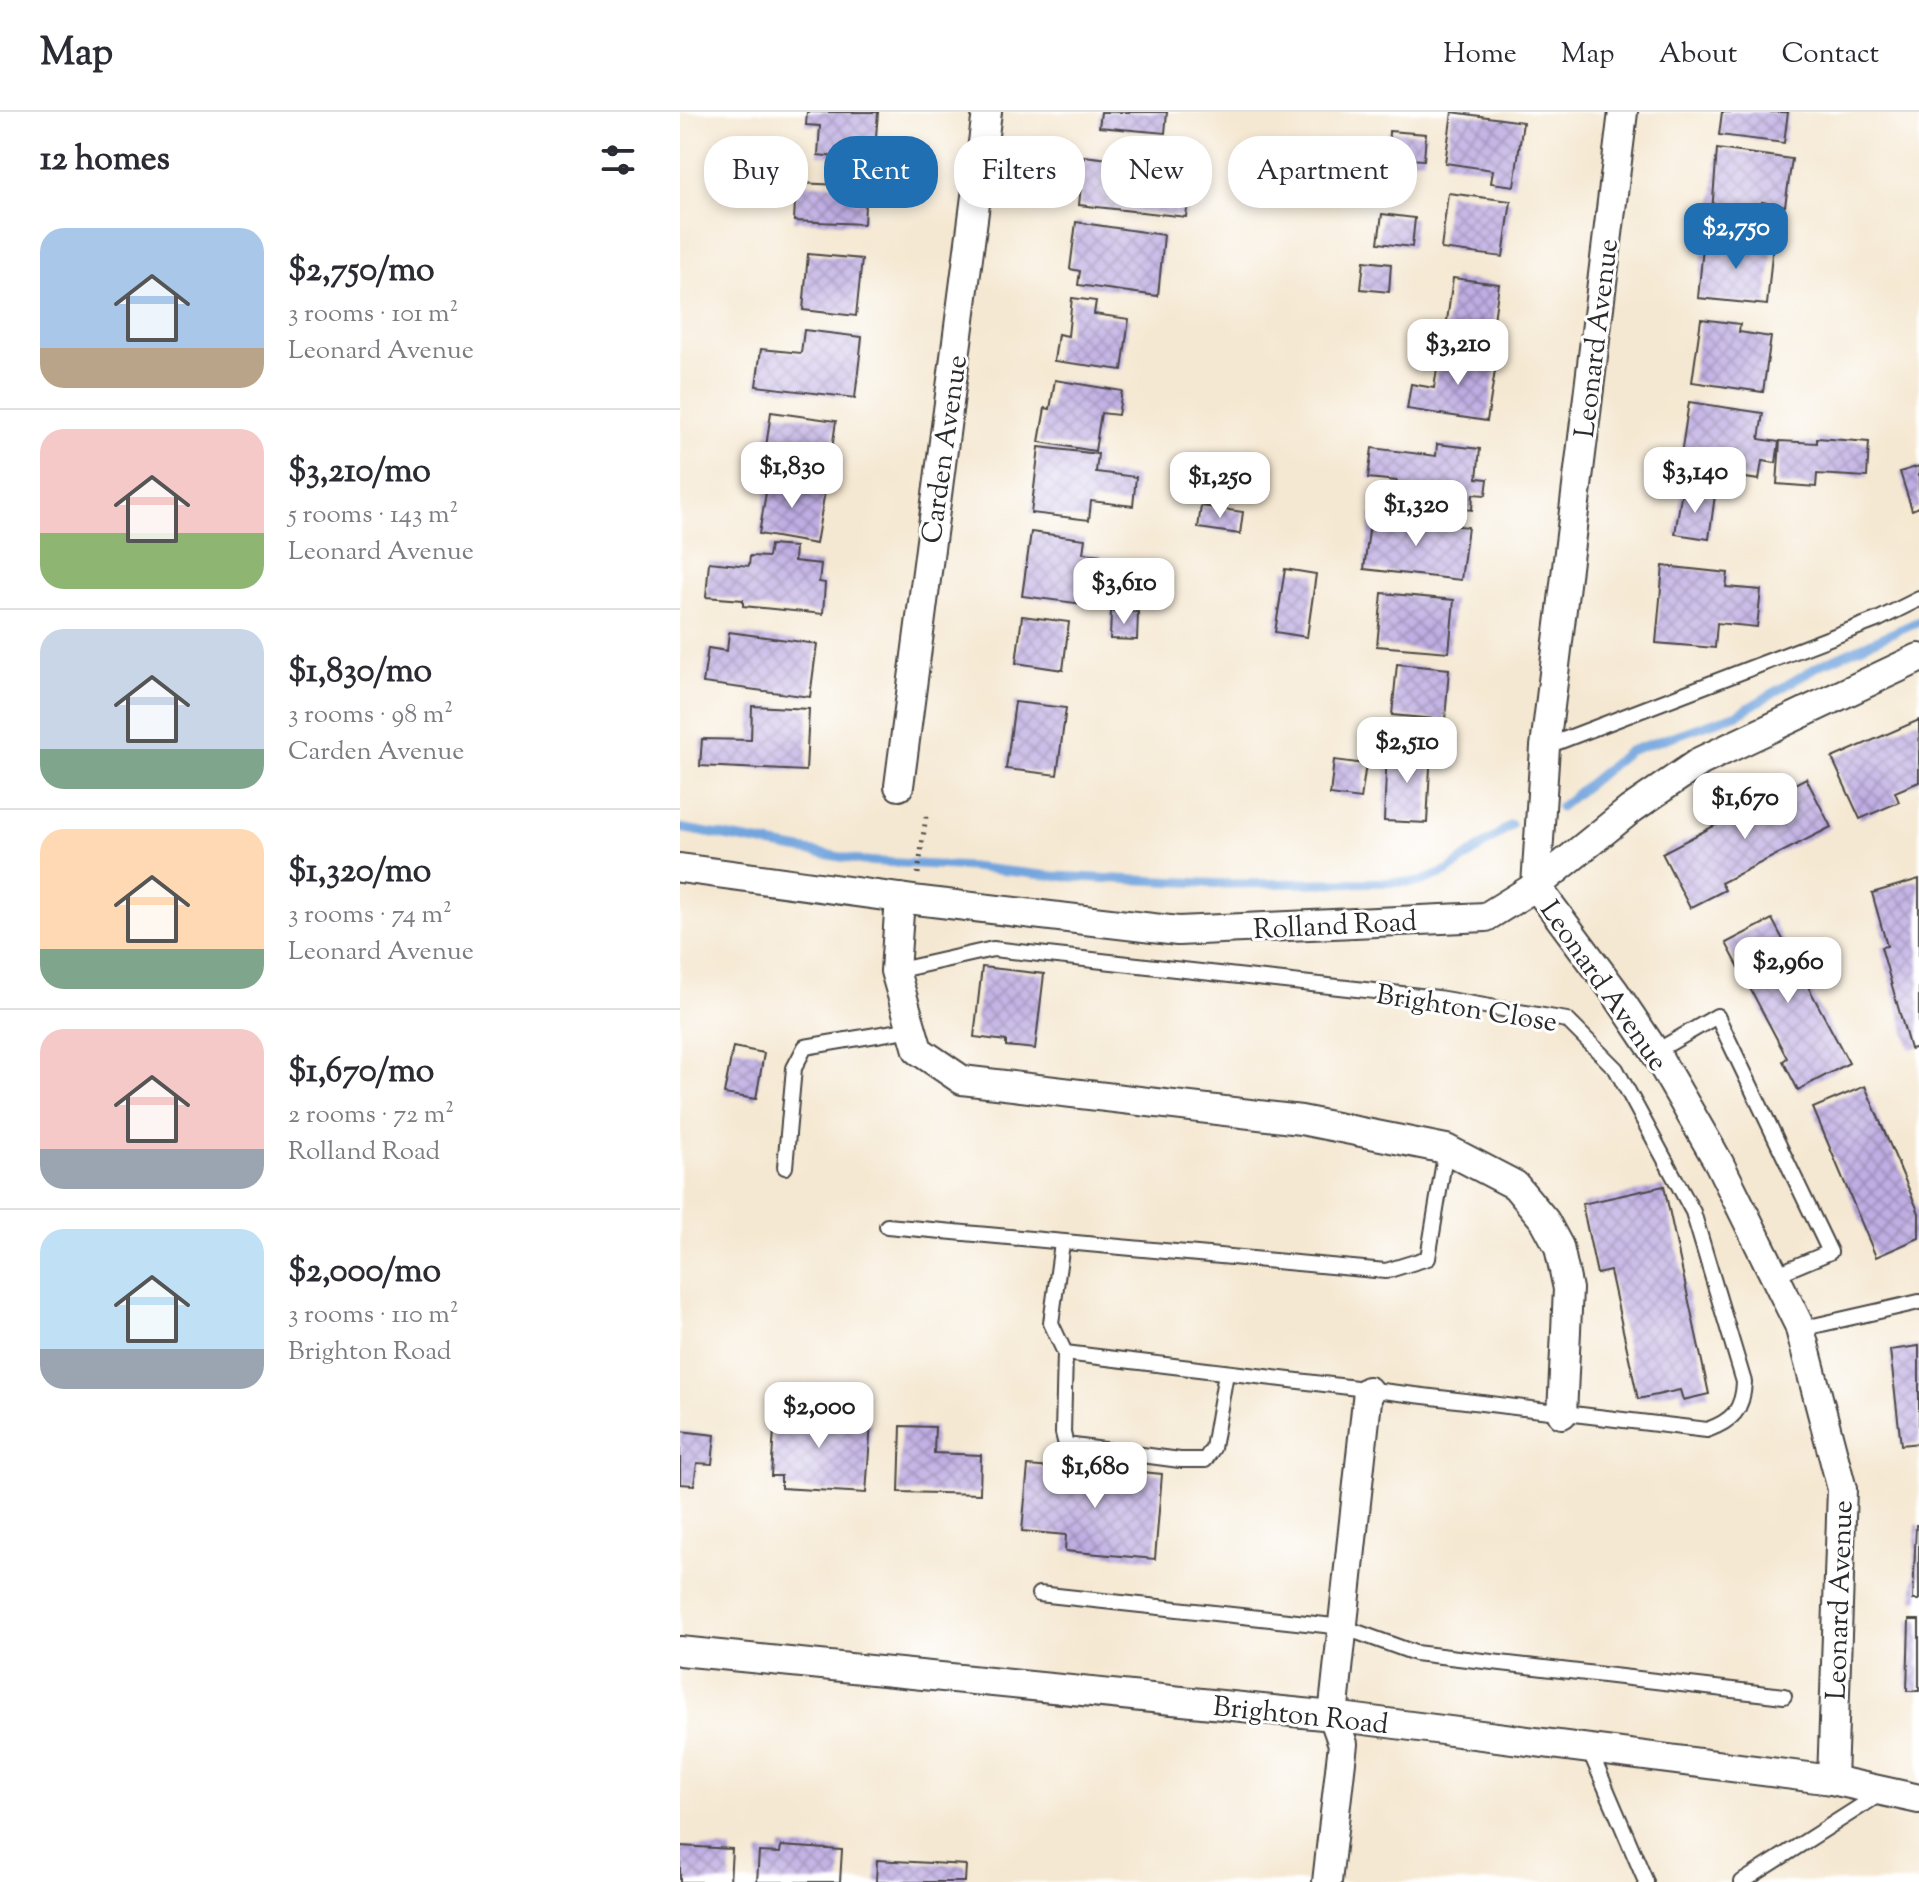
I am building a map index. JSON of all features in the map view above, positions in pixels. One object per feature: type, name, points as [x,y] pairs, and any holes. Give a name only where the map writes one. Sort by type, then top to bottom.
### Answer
[{"type":"street","name":"Carden Avenue","points":[[899,786],[987,112]]},
{"type":"street","name":"Leonard Avenue","points":[[1623,112],[1545,747],[1536,886],[1655,1052],[1719,1163],[1800,1329],[1842,1489],[1832,1780]]},
{"type":"street","name":"Rolland Road","points":[[680,868],[908,891],[1178,931],[1486,917],[1536,886],[1630,810],[1701,761],[1919,658]]},
{"type":"street","points":[[908,891],[895,971],[918,1050],[962,1080],[1301,1120],[1446,1149],[1515,1185],[1545,1221],[1559,1247],[1568,1289],[1562,1414]]},
{"type":"street","points":[[1328,1882],[1343,1744],[1333,1716],[1368,1391]]},
{"type":"street","name":"Brighton Road","points":[[680,1651],[1333,1716],[1832,1780],[1919,1799]]},
{"type":"lane","points":[[1545,747],[1879,619],[1919,599]]},
{"type":"lane","name":"Brighton Close","points":[[895,971],[993,949],[1438,998],[1567,1020],[1616,1069],[1693,1212],[1744,1382],[1743,1400],[1726,1423],[1707,1430],[1065,1353]]},
{"type":"lane","points":[[1655,1052],[1717,1016],[1830,1252],[1775,1275]]},
{"type":"lane","points":[[785,1167],[794,1068],[805,1047],[912,1029]]},
{"type":"lane","points":[[887,1226],[1386,1271],[1428,1258],[1446,1149]]},
{"type":"lane","points":[[1062,1243],[1051,1323],[1065,1353],[1063,1433],[1066,1445],[1180,1460],[1205,1460],[1213,1448],[1226,1373]]},
{"type":"lane","points":[[1800,1329],[1919,1302]]},
{"type":"lane","points":[[1039,1594],[1343,1627],[1415,1653],[1784,1696]]},
{"type":"lane","points":[[1589,1748],[1646,1882]]},
{"type":"lane","points":[[1742,1882],[1885,1791]]},
{"type":"lane","points":[[1328,1882],[1338,1882]]},
{"type":"path","points":[[908,891],[926,816]]},
{"type":"building","points":[[807,112],[878,112],[876,136],[824,136],[824,156],[818,155],[820,126],[806,125]]},
{"type":"building","points":[[1101,112],[1167,112],[1165,133],[1099,127]]},
{"type":"building","points":[[1452,112],[1523,122],[1514,186],[1491,183],[1493,170],[1445,163]]},
{"type":"building","points":[[1722,112],[1788,112],[1784,143],[1719,135]]},
{"type":"building","points":[[1389,131],[1426,134],[1424,160],[1417,160],[1417,136],[1389,136]]},
{"type":"building","points":[[1717,149],[1792,159],[1785,206],[1762,202],[1760,218],[1712,212]]},
{"type":"building","points":[[1085,156],[1101,158],[1101,207],[1085,206]]},
{"type":"building","points":[[808,184],[824,184],[824,208],[865,208],[864,224],[794,221],[795,208],[808,208]]},
{"type":"building","points":[[1448,193],[1511,201],[1503,257],[1441,249]]},
{"type":"building","points":[[1106,208],[1187,208],[1186,217]]},
{"type":"building","points":[[1382,214],[1415,218],[1412,247],[1378,243]]},
{"type":"building","points":[[1076,222],[1164,235],[1158,296],[1078,285],[1080,271],[1070,269]]},
{"type":"building","points":[[1704,237],[1773,244],[1767,305],[1698,298]]},
{"type":"building","points":[[808,254],[862,259],[856,316],[803,310]]},
{"type":"building","points":[[1364,261],[1391,264],[1389,292],[1361,289]]},
{"type":"building","points":[[1453,278],[1499,284],[1490,349],[1444,342]]},
{"type":"building","points":[[1072,298],[1096,301],[1094,314],[1129,319],[1122,370],[1054,361],[1058,334],[1068,336]]},
{"type":"building","points":[[1701,319],[1740,324],[1739,332],[1771,337],[1763,392],[1692,382]]},
{"type":"building","points":[[804,330],[862,337],[855,398],[756,386],[761,349],[801,353]]},
{"type":"building","points":[[1440,350],[1497,358],[1487,421],[1407,409],[1411,384],[1434,388]]},
{"type":"building","points":[[1055,380],[1122,391],[1118,415],[1101,413],[1095,451],[1039,442],[1045,408],[1050,409]]},
{"type":"building","points":[[1689,402],[1763,413],[1759,439],[1779,442],[1776,463],[1762,461],[1759,480],[1679,468]]},
{"type":"building","points":[[771,412],[836,421],[829,470],[764,461]]},
{"type":"building","points":[[1817,438],[1869,442],[1867,477],[1817,474],[1816,487],[1777,484],[1780,441],[1817,443]]},
{"type":"building","points":[[1437,444],[1480,449],[1477,478],[1488,479],[1486,495],[1473,494],[1472,510],[1395,501],[1397,481],[1368,478],[1372,448],[1436,456]]},
{"type":"building","points":[[1039,447],[1098,454],[1096,472],[1136,477],[1133,506],[1091,501],[1089,520],[1031,513]]},
{"type":"building","points":[[1919,466],[1919,507],[1912,510],[1900,472]]},
{"type":"building","points":[[769,475],[826,485],[816,544],[759,534]]},
{"type":"building","points":[[1682,490],[1715,495],[1709,539],[1675,534]]},
{"type":"building","points":[[1201,506],[1243,512],[1240,534],[1198,528]]},
{"type":"building","points":[[1371,515],[1468,527],[1461,580],[1364,569]]},
{"type":"building","points":[[1031,532],[1085,539],[1083,553],[1100,555],[1098,573],[1118,576],[1113,608],[1022,596]]},
{"type":"building","points":[[770,545],[795,547],[794,561],[821,564],[819,582],[825,583],[823,614],[743,606],[743,600],[706,597],[709,562],[749,566],[750,556],[768,557]]},
{"type":"building","points":[[1663,566],[1728,573],[1726,587],[1761,590],[1757,627],[1717,623],[1715,648],[1656,643]]},
{"type":"building","points":[[1285,569],[1316,574],[1307,637],[1275,632]]},
{"type":"building","points":[[1382,593],[1454,600],[1449,652],[1377,646]]},
{"type":"building","points":[[1111,611],[1138,612],[1137,640],[1110,639]]},
{"type":"building","points":[[1022,616],[1069,622],[1063,670],[1016,663]]},
{"type":"building","points":[[729,632],[817,644],[810,697],[703,683],[708,648],[727,651]]},
{"type":"building","points":[[1397,664],[1449,669],[1445,720],[1392,715]]},
{"type":"building","points":[[1015,702],[1066,708],[1057,775],[1006,769]]},
{"type":"building","points":[[752,706],[809,709],[806,771],[700,766],[702,739],[751,740]]},
{"type":"building","points":[[1919,720],[1919,782],[1895,792],[1899,802],[1860,819],[1832,758]]},
{"type":"building","points":[[1387,747],[1431,749],[1427,823],[1384,821]]},
{"type":"building","points":[[1334,760],[1366,764],[1361,799],[1330,795]]},
{"type":"building","points":[[1806,778],[1831,827],[1721,883],[1725,890],[1690,908],[1662,853]]},
{"type":"building","points":[[1919,879],[1919,1047],[1910,1049],[1881,947],[1887,946],[1872,893]]},
{"type":"building","points":[[1772,919],[1849,1063],[1798,1090],[1783,1061],[1787,1058],[1726,943]]},
{"type":"building","points":[[982,967],[1044,974],[1035,1049],[1006,1046],[1006,1041],[974,1037]]},
{"type":"building","points":[[733,1047],[764,1053],[756,1099],[724,1094]]},
{"type":"building","points":[[1865,1086],[1919,1213],[1919,1238],[1876,1257],[1813,1108]]},
{"type":"building","points":[[1664,1186],[1709,1394],[1683,1400],[1680,1390],[1638,1399],[1610,1271],[1597,1274],[1582,1204]]},
{"type":"building","points":[[1919,1346],[1919,1443],[1901,1445],[1890,1350]]},
{"type":"building","points":[[776,1399],[818,1401],[817,1419],[871,1423],[866,1493],[781,1488],[781,1476],[771,1476]]},
{"type":"building","points":[[901,1426],[935,1427],[934,1453],[981,1455],[980,1494],[899,1492]]},
{"type":"building","points":[[680,1431],[715,1435],[712,1464],[697,1463],[694,1485],[680,1484]]},
{"type":"building","points":[[1028,1466],[1162,1474],[1155,1559],[1065,1551],[1066,1535],[1022,1531]]},
{"type":"building","points":[[1916,1525],[1919,1525],[1919,1600],[1913,1600]]},
{"type":"building","points":[[1909,1620],[1919,1620],[1919,1691],[1907,1691]]},
{"type":"building","points":[[680,1846],[732,1849],[730,1882],[680,1882]]},
{"type":"building","points":[[781,1846],[842,1850],[840,1882],[757,1882],[759,1852],[780,1853]]},
{"type":"building","points":[[877,1860],[966,1865],[965,1882],[876,1882]]},
{"type":"waterway","points":[[1560,807],[1629,751],[1738,714],[1820,665],[1919,621]]},
{"type":"waterway","points":[[680,828],[863,861],[971,867],[1052,876],[1227,884],[1420,882],[1448,871],[1511,825]]}]
